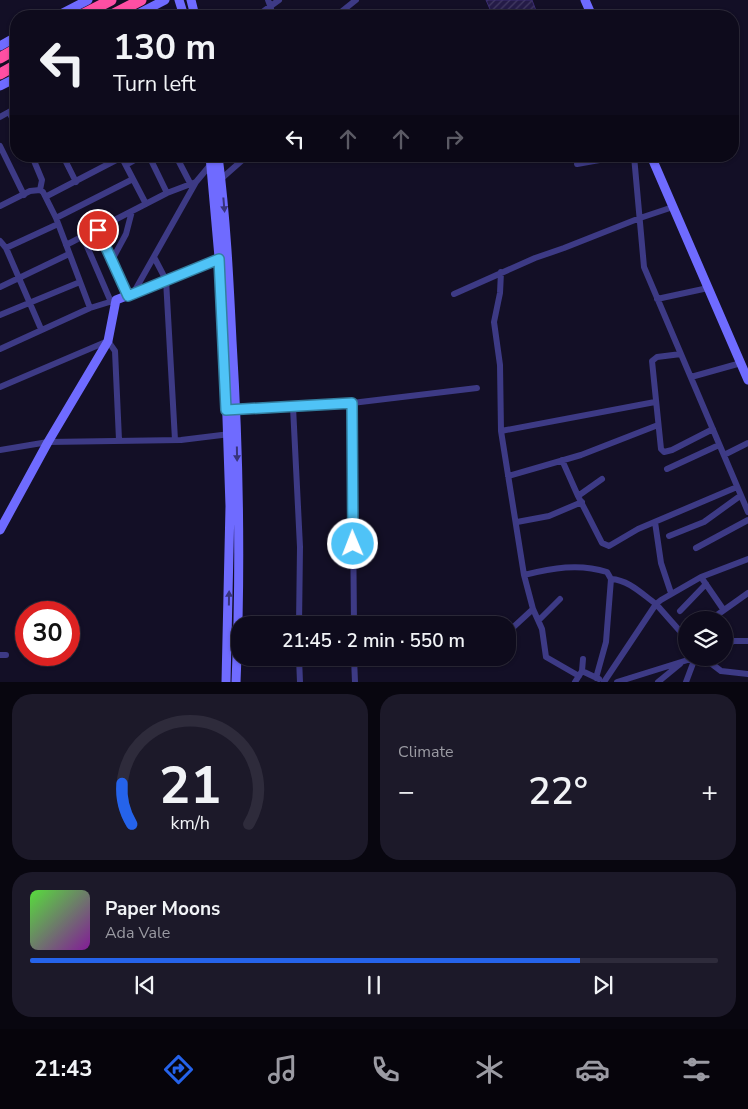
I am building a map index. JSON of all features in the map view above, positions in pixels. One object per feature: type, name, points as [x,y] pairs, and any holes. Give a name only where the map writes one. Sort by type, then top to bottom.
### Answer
[{"type":"highway","points":[[92,10],[112,0]]},
{"type":"highway","points":[[122,10],[141,0]]},
{"type":"street","points":[[69,10],[88,0]]},
{"type":"street","points":[[146,10],[165,0]]},
{"type":"street","points":[[268,0],[271,8]]},
{"type":"street","points":[[268,10],[279,0]]},
{"type":"street","points":[[344,10],[356,0]]},
{"type":"street","points":[[0,117],[8,112],[10,115]]},
{"type":"street","points":[[0,146],[24,194]]},
{"type":"street","points":[[34,162],[42,180],[40,190]]},
{"type":"street","points":[[66,162],[76,182]]},
{"type":"street","points":[[47,196],[113,162]]},
{"type":"street","points":[[124,162],[146,204]]},
{"type":"street","points":[[126,165],[131,162]]},
{"type":"street","points":[[152,162],[167,193]]},
{"type":"street","points":[[180,162],[193,183]]},
{"type":"street","points":[[131,294],[154,259],[193,183],[209,162]]},
{"type":"street","points":[[210,162],[223,258],[236,410],[239,616]]},
{"type":"street","points":[[219,162],[222,178],[226,410],[230,506],[226,682]]},
{"type":"street","points":[[222,178],[240,162]]},
{"type":"street","points":[[578,164],[589,162]]},
{"type":"street","points":[[635,162],[644,267],[748,512]]},
{"type":"street","points":[[654,162],[748,380]]},
{"type":"street","points":[[6,248],[133,179]]},
{"type":"street","points":[[66,245],[167,193],[193,183]]},
{"type":"street","points":[[0,206],[24,194],[40,190]]},
{"type":"street","points":[[40,190],[47,196],[90,308]]},
{"type":"street","points":[[454,294],[501,272],[673,207]]},
{"type":"street","points":[[112,260],[126,234],[132,211]]},
{"type":"street","points":[[98,230],[131,294]]},
{"type":"street","points":[[0,530],[48,442],[108,341],[114,301],[84,237]]},
{"type":"street","points":[[0,241],[6,248],[42,330]]},
{"type":"street","points":[[0,287],[69,254]]},
{"type":"street","points":[[0,349],[90,308],[114,301],[223,258]]},
{"type":"street","points":[[154,259],[166,280],[175,440]]},
{"type":"street","points":[[501,272],[500,293],[494,322],[500,365],[501,431],[524,575],[533,609],[539,620],[546,657],[578,676],[601,680]]},
{"type":"street","points":[[0,315],[80,282]]},
{"type":"street","points":[[656,299],[708,288]]},
{"type":"street","points":[[0,387],[108,341]]},
{"type":"street","points":[[108,341],[115,350],[119,440]]},
{"type":"street","points":[[681,354],[658,358],[652,361],[660,449],[664,452],[713,429]]},
{"type":"street","points":[[691,377],[741,363]]},
{"type":"street","points":[[226,410],[352,403],[477,388]]},
{"type":"street","points":[[501,431],[655,402]]},
{"type":"street","points":[[352,403],[354,616]]},
{"type":"street","points":[[294,407],[300,547],[299,616]]},
{"type":"street","points":[[508,476],[562,460],[658,425]]},
{"type":"street","points":[[0,450],[48,442],[175,440],[237,434]]},
{"type":"street","points":[[724,455],[748,443]]},
{"type":"street","points":[[667,469],[720,444]]},
{"type":"street","points":[[562,460],[602,543],[606,546],[655,522],[736,487]]},
{"type":"street","points":[[517,522],[549,516],[580,499],[602,479]]},
{"type":"street","points":[[669,536],[704,522],[740,496]]},
{"type":"street","points":[[696,548],[748,520]]},
{"type":"street","points":[[655,522],[661,563],[670,593]]},
{"type":"street","points":[[601,680],[656,604],[670,593],[701,577],[748,558]]},
{"type":"street","points":[[524,575],[548,569],[579,566],[607,572],[611,579],[601,680]]},
{"type":"street","points":[[701,577],[724,609]]},
{"type":"street","points":[[611,579],[630,585],[656,604],[678,629]]},
{"type":"street","points":[[680,611],[706,584]]},
{"type":"street","points":[[721,611],[748,593]]},
{"type":"street","points":[[539,620],[560,599]]},
{"type":"street","points":[[516,625],[533,609]]},
{"type":"street","points":[[733,641],[748,641]]},
{"type":"street","points":[[578,676],[584,659]]},
{"type":"street","points":[[617,682],[678,663]]},
{"type":"street","points":[[236,682],[237,666]]},
{"type":"street","points":[[300,666],[300,682]]},
{"type":"street","points":[[354,666],[355,682]]},
{"type":"street","points":[[658,682],[678,666]]},
{"type":"street","points":[[686,682],[692,666]]},
{"type":"street","points":[[714,666],[721,671],[748,674]]},
{"type":"building","points":[[486,0],[532,0],[536,10],[490,10]]},
{"type":"route","points":[[98,230],[128,296],[219,259],[223,302],[226,410],[352,403],[353,544]]}]
